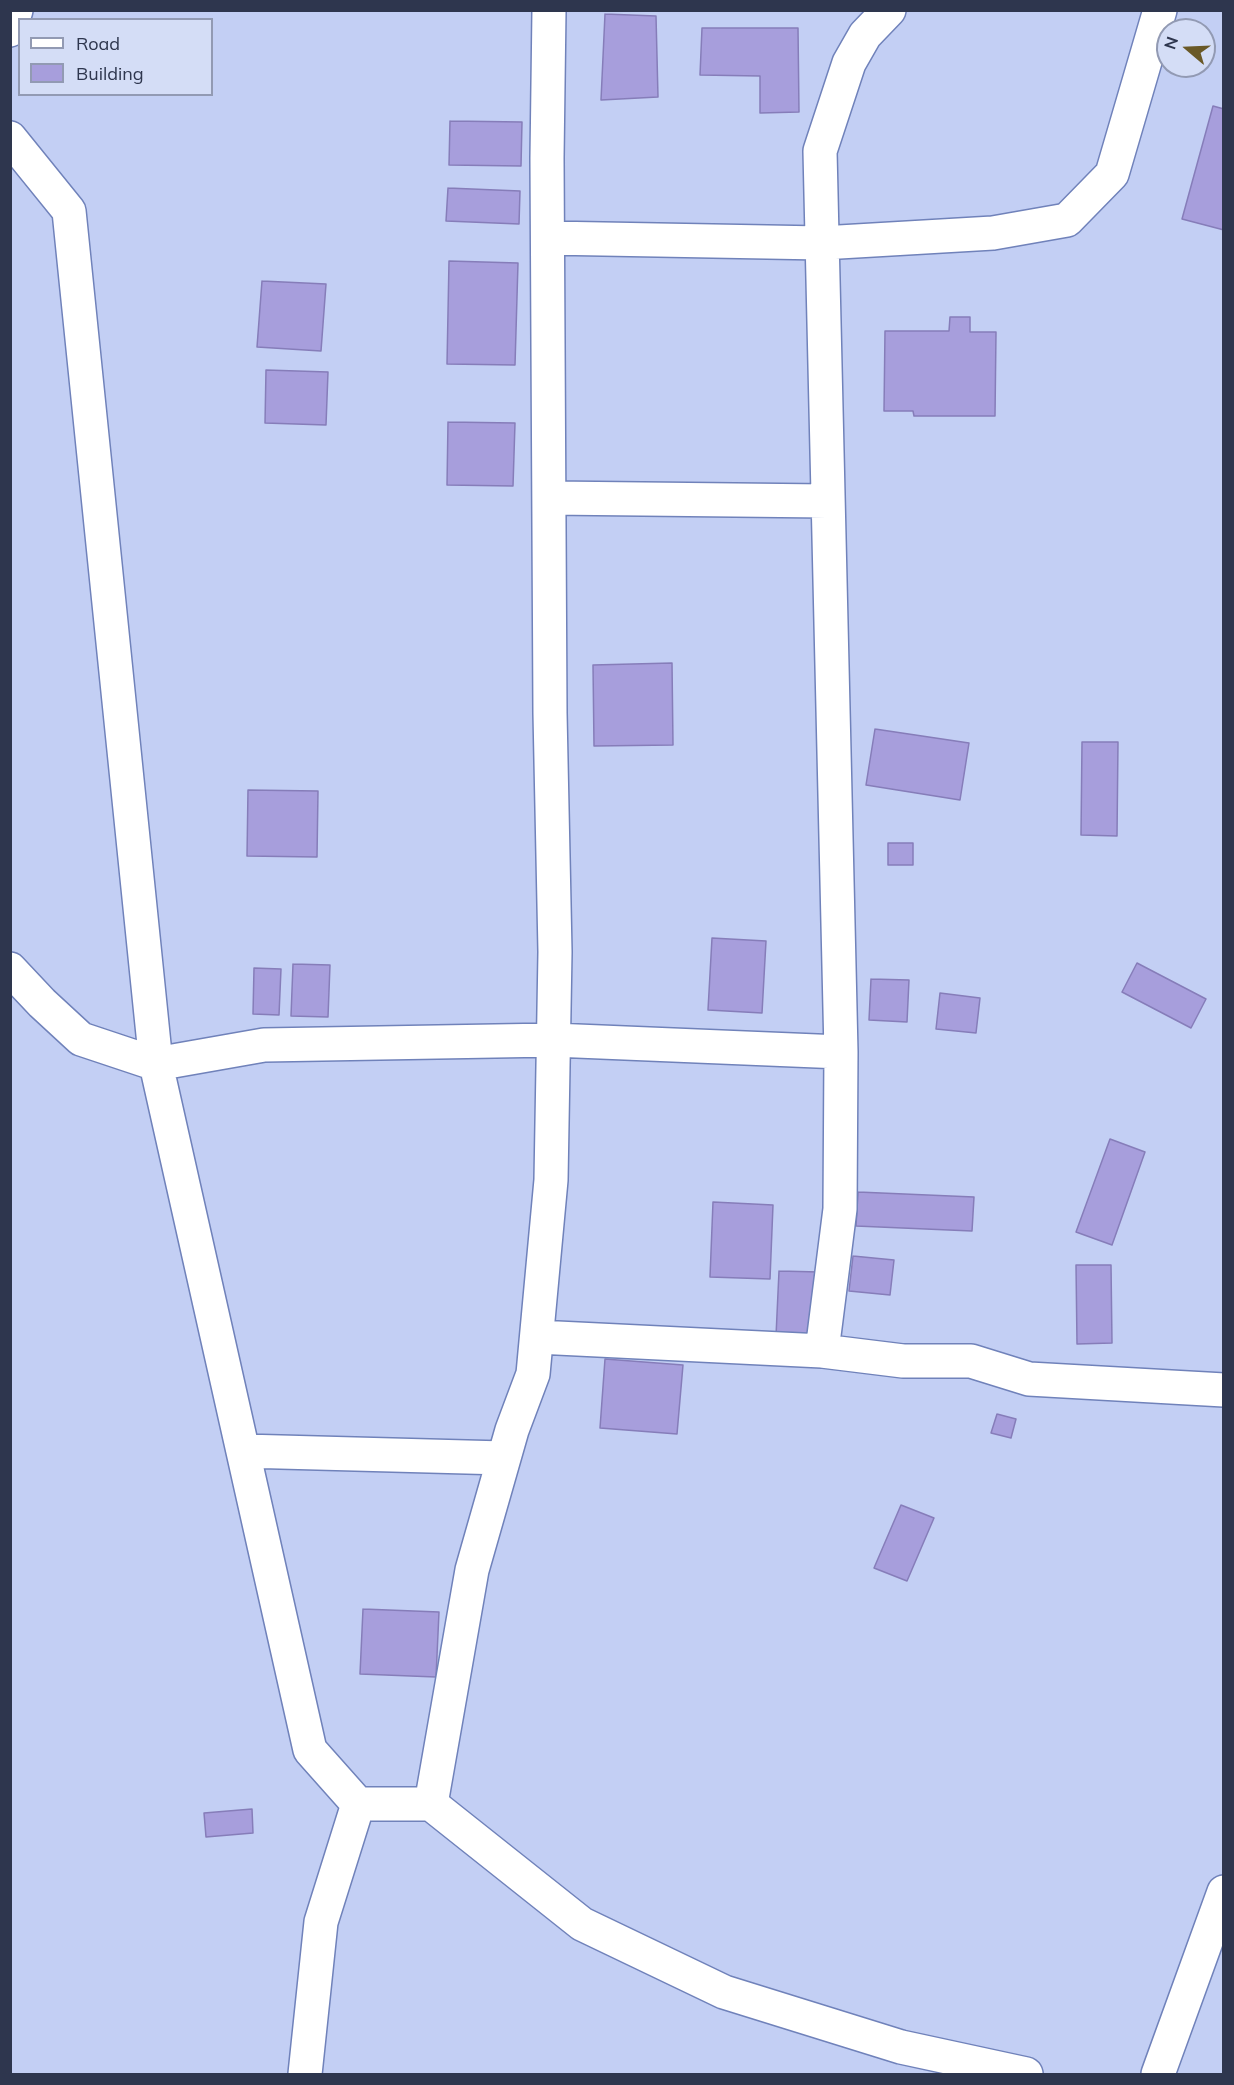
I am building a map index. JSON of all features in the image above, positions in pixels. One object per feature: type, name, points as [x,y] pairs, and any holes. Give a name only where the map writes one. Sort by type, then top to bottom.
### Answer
[{"type":"street","points":[[10,30],[16,10]]},
{"type":"street","points":[[431,1804],[472,1570],[512,1430],[533,1374],[551,1180],[555,952],[550,713],[549,10]]},
{"type":"street","points":[[822,1352],[840,1209],[841,1052],[820,151],[849,63],[865,35],[889,10]]},
{"type":"street","points":[[548,238],[822,243],[993,233],[1067,220],[1112,174],[1160,10]]},
{"type":"street","points":[[10,138],[69,211],[156,1065],[310,1750],[358,1804],[431,1804],[582,1924],[724,1992],[901,2047],[1026,2074]]},
{"type":"street","points":[[550,498],[827,501]]},
{"type":"street","points":[[10,969],[81,1039],[156,1065],[264,1046],[553,1040],[841,1052]]},
{"type":"street","points":[[537,1337],[822,1352],[903,1361],[971,1361],[1029,1379],[1224,1390]]},
{"type":"street","points":[[243,1451],[504,1458]]},
{"type":"street","points":[[305,2074],[321,1923],[358,1804]]},
{"type":"street","points":[[1158,2074],[1224,1892]]},
{"type":"building","points":[[605,14],[656,16],[658,97],[601,100]]},
{"type":"building","points":[[702,28],[798,28],[799,112],[760,113],[760,76],[700,75]]},
{"type":"building","points":[[1213,106],[1224,109],[1224,230],[1182,219]]},
{"type":"building","points":[[450,121],[522,122],[521,166],[449,165]]},
{"type":"building","points":[[448,188],[520,191],[519,224],[446,221]]},
{"type":"building","points":[[449,261],[518,263],[515,365],[447,364]]},
{"type":"building","points":[[262,281],[326,284],[321,351],[257,347]]},
{"type":"building","points":[[950,317],[970,317],[970,332],[996,332],[995,416],[914,416],[913,411],[884,411],[885,331],[949,331]]},
{"type":"building","points":[[266,370],[328,372],[326,425],[265,423]]},
{"type":"building","points":[[448,422],[515,423],[513,486],[447,485]]},
{"type":"building","points":[[672,663],[673,745],[594,746],[593,665]]},
{"type":"building","points":[[875,729],[969,743],[960,800],[866,785]]},
{"type":"building","points":[[1082,742],[1118,742],[1117,836],[1081,835]]},
{"type":"building","points":[[248,790],[318,791],[317,857],[247,856]]},
{"type":"building","points":[[888,843],[913,843],[913,865],[888,865]]},
{"type":"building","points":[[712,938],[766,941],[762,1013],[708,1010]]},
{"type":"building","points":[[1137,963],[1206,999],[1191,1028],[1122,992]]},
{"type":"building","points":[[293,964],[330,965],[328,1017],[291,1016]]},
{"type":"building","points":[[254,968],[281,969],[279,1015],[253,1014]]},
{"type":"building","points":[[871,979],[909,980],[907,1022],[869,1020]]},
{"type":"building","points":[[940,993],[980,998],[976,1033],[936,1029]]},
{"type":"building","points":[[1110,1139],[1145,1152],[1112,1245],[1076,1232]]},
{"type":"building","points":[[858,1192],[974,1197],[972,1231],[856,1226]]},
{"type":"building","points":[[713,1202],[773,1205],[770,1279],[710,1277]]},
{"type":"building","points":[[853,1256],[894,1260],[890,1295],[849,1291]]},
{"type":"building","points":[[1076,1265],[1111,1265],[1112,1343],[1077,1344]]},
{"type":"building","points":[[779,1271],[819,1272],[816,1337],[776,1336]]},
{"type":"building","points":[[605,1359],[683,1365],[677,1434],[600,1428]]},
{"type":"building","points":[[997,1414],[1016,1419],[1011,1438],[991,1433]]},
{"type":"building","points":[[901,1505],[934,1518],[907,1581],[874,1568]]},
{"type":"building","points":[[363,1609],[439,1612],[436,1677],[360,1674]]},
{"type":"building","points":[[252,1809],[253,1833],[206,1837],[204,1813]]}]
